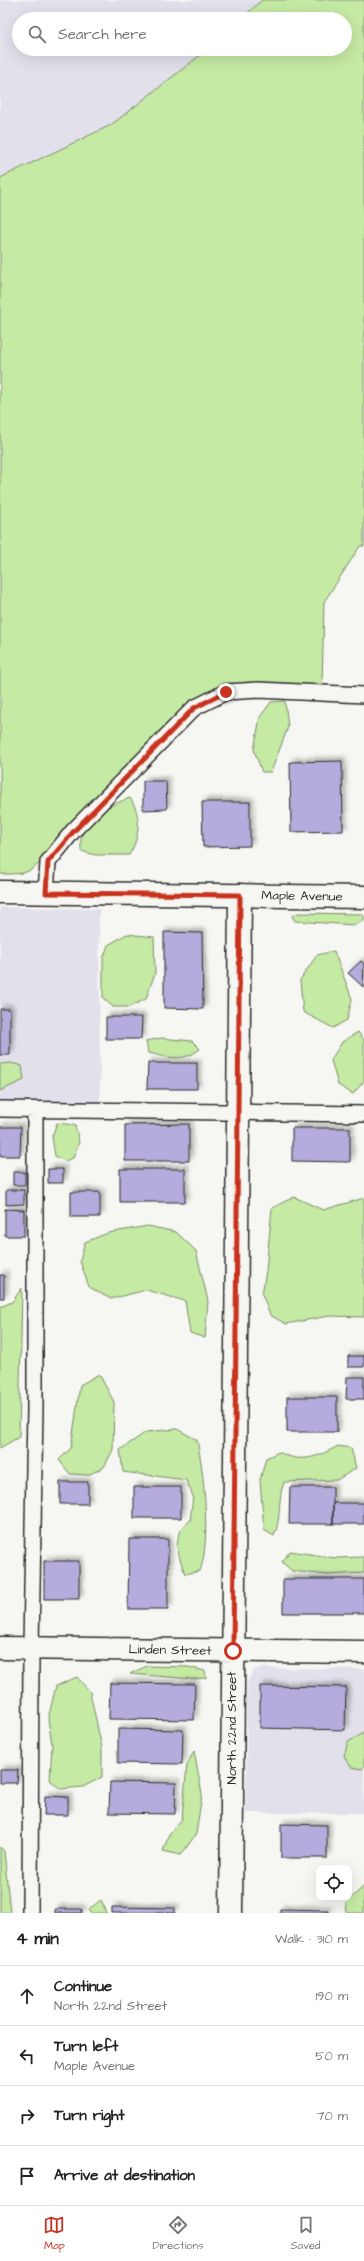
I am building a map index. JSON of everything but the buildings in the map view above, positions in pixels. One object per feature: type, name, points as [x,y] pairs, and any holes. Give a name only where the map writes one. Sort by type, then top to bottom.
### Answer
[{"type":"street","name":"Maple Avenue","points":[[0,892],[364,897]]},
{"type":"street","name":"North 22nd Street","points":[[231,1913],[240,895]]},
{"type":"street","name":"Linden Street","points":[[0,1648],[364,1652]]},
{"type":"lane","points":[[46,893],[48,862],[73,832],[194,708],[226,692],[252,690],[364,695]]},
{"type":"lane","points":[[0,1109],[364,1114]]},
{"type":"lane","points":[[30,1913],[31,1648],[35,1408],[35,1110]]},
{"type":"shaded area","points":[[0,0],[262,0],[249,12],[12,12],[12,56],[199,56],[111,125],[0,178]]},
{"type":"shaded area","points":[[0,907],[99,909],[100,1105],[0,1104]]},
{"type":"shaded area","points":[[260,1668],[364,1669],[364,1813],[246,1813],[247,1683],[253,1671]]},
{"type":"green space","points":[[262,0],[364,0],[364,546],[360,546],[324,602],[322,688],[205,697],[37,866],[27,872],[0,874],[0,178],[111,125],[199,56],[352,56],[352,12],[249,12]]},
{"type":"green space","points":[[285,701],[288,727],[271,772],[262,772],[254,750],[260,717],[271,702]]},
{"type":"green space","points":[[130,798],[134,805],[138,819],[138,826],[133,848],[129,855],[95,855],[81,851],[82,835],[91,820],[116,803]]},
{"type":"green space","points":[[299,913],[361,914],[364,916],[364,921],[353,925],[295,921],[292,916]]},
{"type":"green space","points":[[127,934],[154,937],[155,973],[146,999],[129,1007],[113,1007],[103,998],[103,959],[108,945]]},
{"type":"green space","points":[[334,951],[352,999],[347,1020],[333,1028],[303,1012],[300,980],[317,955]]},
{"type":"green space","points":[[358,1032],[364,1040],[364,1081],[353,1094],[338,1085],[331,1060],[342,1042]]},
{"type":"green space","points":[[161,1038],[192,1041],[200,1049],[187,1056],[175,1058],[148,1053],[146,1041]]},
{"type":"green space","points":[[11,1063],[22,1066],[24,1080],[0,1091],[0,1064]]},
{"type":"green space","points":[[57,1123],[75,1125],[79,1142],[73,1158],[65,1161],[55,1156],[52,1136]]},
{"type":"green space","points":[[294,1197],[323,1210],[364,1198],[364,1317],[329,1316],[286,1324],[270,1315],[262,1294],[266,1271],[272,1208]]},
{"type":"green space","points":[[148,1226],[176,1232],[196,1251],[208,1301],[205,1338],[190,1333],[185,1301],[146,1290],[111,1299],[89,1287],[80,1261],[85,1242],[108,1233]]},
{"type":"green space","points":[[22,1288],[19,1437],[0,1448],[0,1307],[12,1302]]},
{"type":"green space","points":[[99,1374],[114,1402],[113,1450],[104,1467],[88,1475],[70,1474],[59,1460],[71,1448],[80,1385]]},
{"type":"green space","points":[[177,1429],[197,1440],[204,1488],[206,1525],[203,1558],[200,1571],[185,1574],[177,1545],[180,1533],[190,1521],[193,1496],[186,1480],[123,1472],[120,1450],[146,1432]]},
{"type":"green space","points":[[338,1446],[351,1448],[356,1468],[337,1480],[284,1482],[278,1522],[274,1536],[264,1530],[260,1480],[266,1458],[279,1452],[294,1458],[309,1458]]},
{"type":"green space","points":[[290,1551],[336,1558],[364,1557],[364,1573],[327,1575],[292,1571],[282,1562]]},
{"type":"green space","points":[[147,1666],[188,1667],[205,1671],[206,1678],[193,1679],[130,1674]]},
{"type":"green space","points":[[77,1677],[90,1692],[102,1748],[102,1777],[83,1787],[60,1789],[50,1780],[52,1744],[48,1719],[56,1686]]},
{"type":"green space","points":[[364,1733],[364,1766],[362,1769],[351,1767],[344,1756],[348,1742]]},
{"type":"green space","points":[[194,1751],[202,1794],[196,1834],[181,1855],[163,1851],[169,1834],[182,1819],[187,1765]]},
{"type":"green space","points":[[0,1847],[4,1851],[10,1913],[0,1913]]},
{"type":"green space","points":[[364,1886],[364,1913],[347,1913],[346,1903],[348,1901],[352,1901],[352,1897]]},
{"type":"green space","points":[[101,1900],[107,1913],[90,1913],[89,1909]]},
{"type":"route","points":[[226,692],[194,708],[73,832],[48,862],[46,872],[46,893],[240,895],[233,1651]]}]
